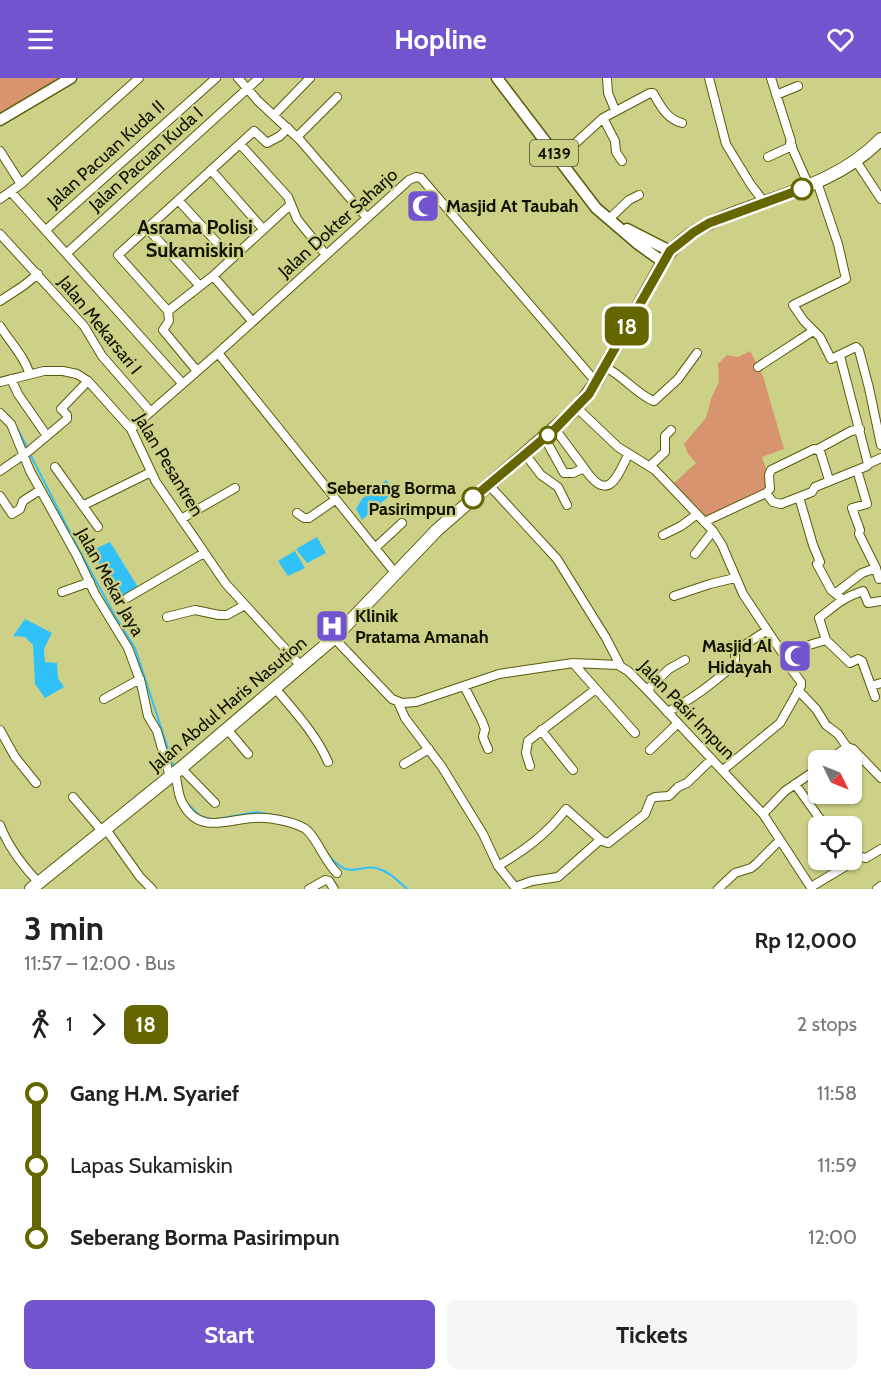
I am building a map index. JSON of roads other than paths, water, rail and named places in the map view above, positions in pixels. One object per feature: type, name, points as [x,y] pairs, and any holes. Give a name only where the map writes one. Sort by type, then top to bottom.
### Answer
[{"type":"highway","name":"Jalan Abdul Haris Nasution","points":[[34,887],[176,772],[334,638],[437,530],[577,408],[605,367],[670,251],[709,223],[761,198],[813,184],[856,161],[881,139]]},
{"type":"main road","points":[[0,120],[71,78]]},
{"type":"main road","name":"4139","points":[[497,78],[590,201],[638,244],[663,262]]},
{"type":"main road","name":"4139","points":[[613,222],[670,251]]},
{"type":"street","points":[[0,199],[21,184],[139,78]]},
{"type":"street","name":"Jalan Pacuan Kuda II","points":[[46,230],[216,78]]},
{"type":"street","points":[[238,78],[297,137],[367,218]]},
{"type":"street","name":"Jalan Pacuan Kuda I","points":[[68,253],[259,78]]},
{"type":"street","points":[[274,115],[310,78]]},
{"type":"street","points":[[608,78],[608,93],[615,110]]},
{"type":"street","points":[[709,78],[726,144],[761,198]]},
{"type":"street","points":[[771,78],[792,146],[813,184],[847,277],[844,281],[793,305],[820,338],[831,359],[856,347],[859,350],[881,445]]},
{"type":"street","points":[[776,95],[798,86]]},
{"type":"street","points":[[558,159],[603,118],[650,93],[673,121],[682,123]]},
{"type":"street","points":[[297,137],[337,97]]},
{"type":"street","points":[[603,118],[615,141],[616,152],[622,161]]},
{"type":"street","points":[[721,126],[755,183],[761,198]]},
{"type":"street","points":[[197,371],[163,330],[169,321],[168,310],[118,255],[254,131],[267,143],[280,136],[288,128]]},
{"type":"street","points":[[240,144],[288,197],[297,219],[326,255]]},
{"type":"street","points":[[768,157],[792,146]]},
{"type":"street","points":[[0,150],[21,184]]},
{"type":"street","points":[[856,161],[881,200]]},
{"type":"street","points":[[211,170],[263,229]]},
{"type":"street","name":"Jalan Dokter Saharjo","points":[[131,429],[409,180],[416,177],[421,178],[596,382]]},
{"type":"street","points":[[11,192],[182,383]]},
{"type":"street","points":[[613,222],[620,207],[639,195]]},
{"type":"street","points":[[178,200],[231,258]]},
{"type":"street","points":[[168,310],[213,276],[290,205]]},
{"type":"street","points":[[147,228],[199,285]]},
{"type":"street","name":"Jalan Mekarsari I","points":[[0,234],[84,326],[102,356],[150,411]]},
{"type":"street","points":[[0,301],[38,274]]},
{"type":"street","points":[[213,276],[252,321]]},
{"type":"street","points":[[0,326],[14,349],[25,360],[28,373]]},
{"type":"street","points":[[758,367],[813,332]]},
{"type":"street","points":[[218,353],[396,574]]},
{"type":"street","points":[[605,367],[654,401],[678,379],[697,353]]},
{"type":"street","points":[[840,356],[868,464]]},
{"type":"street","name":"Jalan Pesantren","points":[[0,382],[28,373],[63,371],[77,374],[88,381],[131,429],[156,482],[204,553],[245,605],[301,666]]},
{"type":"street","points":[[11,379],[18,394],[47,436]]},
{"type":"street","points":[[0,471],[67,419],[67,415],[61,409],[88,381]]},
{"type":"street","points":[[577,408],[618,447],[650,466],[713,531],[722,544],[747,602],[766,631],[785,653],[789,666],[801,682],[780,723],[723,770]]},
{"type":"street","name":"Jalan Mekar Jaya","points":[[0,413],[11,424],[26,453],[40,490],[128,648],[140,679],[148,716],[176,772],[185,808],[202,822],[219,824],[257,817],[304,828],[315,838],[323,855],[337,873]]},
{"type":"street","points":[[555,429],[598,484],[607,486],[616,480],[626,459]]},
{"type":"street","points":[[704,522],[766,493],[770,489],[771,470],[851,431],[860,429]]},
{"type":"street","points":[[650,466],[665,452],[665,436],[671,430]]},
{"type":"street","points":[[544,438],[564,473],[570,474],[584,468]]},
{"type":"street","points":[[818,449],[829,480]]},
{"type":"street","points":[[525,454],[541,475],[558,488],[567,505]]},
{"type":"street","points":[[766,493],[776,504],[812,492],[815,487],[829,480],[867,466],[881,458]]},
{"type":"street","points":[[55,467],[99,527]]},
{"type":"street","points":[[857,470],[867,504],[852,508],[860,530],[859,534],[879,579]]},
{"type":"street","points":[[84,505],[151,472]]},
{"type":"street","points":[[488,484],[557,559],[620,665]]},
{"type":"street","points":[[181,519],[235,488]]},
{"type":"street","points":[[0,495],[12,514],[20,509],[23,501],[40,490]]},
{"type":"street","points":[[799,497],[820,562],[817,564],[827,585],[839,596]]},
{"type":"street","points":[[297,513],[304,518],[309,518],[335,500]]},
{"type":"street","points":[[663,535],[696,515]]},
{"type":"street","points":[[375,548],[402,523]]},
{"type":"street","points":[[695,554],[713,531]]},
{"type":"street","points":[[127,598],[204,553]]},
{"type":"street","points":[[875,697],[862,662],[858,659],[850,663],[826,640],[819,618],[862,573],[876,568]]},
{"type":"street","points":[[674,596],[735,578]]},
{"type":"street","points":[[62,592],[90,582]]},
{"type":"street","points":[[839,596],[863,591],[868,603],[881,601]]},
{"type":"street","points":[[167,617],[195,610],[227,615],[245,605]]},
{"type":"street","points":[[667,712],[712,685],[735,664],[737,650],[766,631]]},
{"type":"street","points":[[334,638],[392,699],[398,702],[405,718],[442,767],[483,834],[498,866],[515,887],[532,881],[556,878],[601,840]]},
{"type":"street","points":[[799,648],[826,640]]},
{"type":"street","points":[[647,690],[669,669],[685,660]]},
{"type":"street","points":[[573,663],[635,733]]},
{"type":"street","name":"Jalan Pasir Impun","points":[[398,702],[416,702],[499,674],[573,663],[620,665],[647,690],[763,814],[812,888]]},
{"type":"street","points":[[104,699],[140,679]]},
{"type":"street","points":[[871,686],[881,683]]},
{"type":"street","points":[[464,686],[482,721],[485,729],[483,737],[488,749]]},
{"type":"street","points":[[275,688],[305,723],[328,762]]},
{"type":"street","points":[[530,766],[525,747],[528,741],[596,689]]},
{"type":"street","points":[[798,690],[816,709],[826,725],[838,734],[846,747],[853,749],[881,778]]},
{"type":"street","points":[[650,750],[677,724]]},
{"type":"street","points":[[227,729],[248,754]]},
{"type":"street","points":[[0,730],[15,757],[36,783]]},
{"type":"street","points":[[541,730],[573,770]]},
{"type":"street","points":[[842,750],[846,747]]},
{"type":"street","points":[[404,764],[429,749]]},
{"type":"street","points":[[498,866],[540,838],[560,819],[566,809],[607,843],[645,814],[651,799],[669,796],[678,787],[687,783],[712,759]]},
{"type":"street","points":[[176,772],[215,803]]},
{"type":"street","points":[[763,814],[777,798],[808,775]]},
{"type":"street","points":[[795,784],[818,816]]},
{"type":"street","points":[[73,797],[104,830],[152,889]]},
{"type":"street","points":[[0,825],[5,839],[34,887]]},
{"type":"street","points":[[718,889],[735,873],[751,868],[780,840]]},
{"type":"street","points":[[812,888],[851,862],[861,857],[866,858],[881,849]]},
{"type":"street","points":[[309,889],[325,880],[329,881],[334,889]]},
{"type":"street","points":[[877,889],[881,886]]},
{"type":"water","points":[[386,480],[396,490],[362,520],[356,509],[362,499]]},
{"type":"water","points":[[317,537],[326,553],[307,563],[296,549]]},
{"type":"water","points":[[110,542],[138,587],[115,601],[93,550]]},
{"type":"water","points":[[295,551],[305,568],[288,576],[278,561]]},
{"type":"water","points":[[25,619],[52,633],[44,649],[45,662],[57,663],[58,678],[64,687],[45,698],[35,684],[33,645],[25,637],[13,636]]},
{"type":"waterway","points":[[17,428],[28,449]]},
{"type":"waterway","points":[[30,454],[76,544],[135,648],[174,767]]},
{"type":"waterway","points":[[189,805],[200,816],[211,819]]},
{"type":"waterway","points":[[217,819],[256,812],[279,816]]},
{"type":"waterway","points":[[287,818],[307,826],[332,859],[344,869],[371,867],[381,869],[407,889]]},
{"type":"tunnel","points":[[786,653],[799,648]]},
{"type":"place","name":"Masjid At Taubah","points":[[423,206]]},
{"type":"place","name":"Seberang Borma Pasirimpun","points":[[473,498]]},
{"type":"place","name":"Klinik Pratama Amanah","points":[[332,626]]},
{"type":"place","name":"Masjid Al Hidayah","points":[[795,656]]},
{"type":"district","name":"Asrama Polisi Sukamiskin","points":[[195,238]]}]
